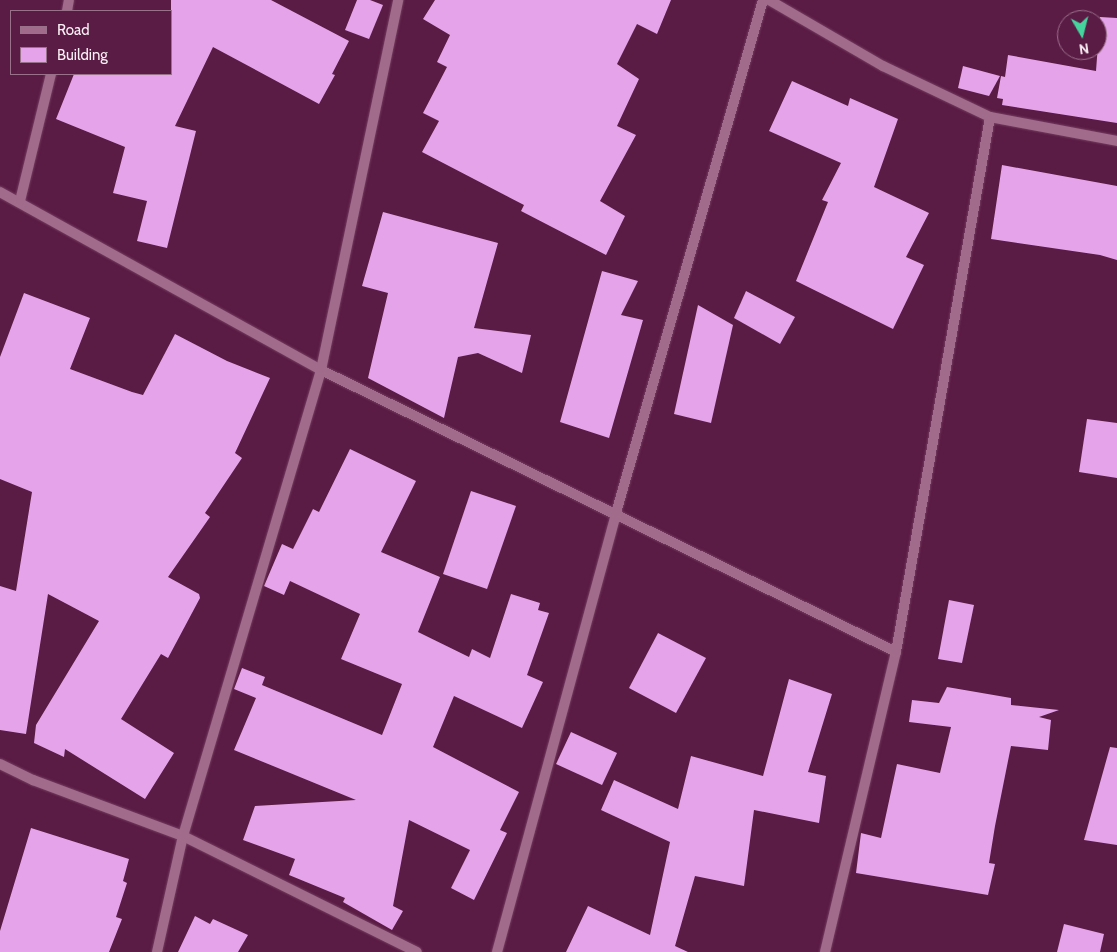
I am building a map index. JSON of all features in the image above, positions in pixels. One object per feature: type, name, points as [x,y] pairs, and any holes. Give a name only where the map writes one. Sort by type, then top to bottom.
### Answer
[{"type":"street","points":[[157,952],[183,836],[321,370],[398,0]]},
{"type":"street","points":[[497,952],[616,513],[763,0]]},
{"type":"street","points":[[769,0],[883,66],[990,117],[1117,141]]},
{"type":"street","points":[[20,201],[51,75]]},
{"type":"street","points":[[825,952],[896,652],[990,117]]},
{"type":"street","points":[[0,192],[20,201],[321,370],[616,513],[896,652]]},
{"type":"street","points":[[0,764],[33,780],[183,836],[417,952]]},
{"type":"building","points":[[171,0],[271,0],[349,41],[332,74],[335,75],[319,104],[213,47],[175,126],[196,131],[167,248],[137,241],[147,201],[113,193],[125,147],[56,119],[74,75],[172,75]]},
{"type":"building","points":[[357,0],[370,0],[383,5],[369,39],[345,30]]},
{"type":"building","points":[[435,0],[671,0],[657,34],[637,24],[617,64],[639,79],[617,126],[636,135],[600,201],[625,216],[606,255],[521,211],[524,205],[422,152],[439,121],[423,113],[447,67],[437,62],[450,35],[423,19]]},
{"type":"building","points":[[1107,17],[1117,18],[1117,123],[1002,105],[1003,99],[997,98],[1001,76],[1005,77],[1008,55],[1096,71],[1097,60],[1107,60]]},
{"type":"building","points":[[963,66],[1000,76],[989,96],[958,88]]},
{"type":"building","points":[[792,81],[848,106],[850,98],[898,119],[874,187],[929,213],[906,257],[924,265],[893,329],[796,281],[828,202],[822,200],[841,163],[769,131]]},
{"type":"building","points":[[1002,165],[1117,186],[1117,260],[1100,255],[991,239]]},
{"type":"building","points":[[383,212],[498,243],[474,328],[531,335],[522,373],[478,353],[458,357],[444,418],[368,378],[388,293],[362,286]]},
{"type":"building","points":[[602,271],[638,281],[621,315],[643,320],[609,438],[560,422]]},
{"type":"building","points":[[746,291],[795,317],[780,344],[734,318]]},
{"type":"building","points":[[24,293],[90,318],[70,369],[132,392],[143,395],[175,334],[227,361],[270,378],[235,453],[242,458],[205,513],[210,517],[168,577],[199,594],[200,598],[168,658],[161,654],[121,719],[174,753],[145,799],[65,749],[64,757],[34,743],[36,725],[99,621],[48,594],[26,734],[0,730],[0,586],[16,591],[32,492],[0,479],[0,357]]},
{"type":"building","points":[[698,305],[733,325],[711,423],[674,414]]},
{"type":"building","points":[[1087,419],[1117,423],[1117,478],[1079,472]]},
{"type":"building","points":[[350,449],[416,481],[381,552],[440,577],[418,632],[469,657],[472,649],[490,658],[511,594],[540,603],[538,610],[549,613],[527,675],[543,682],[522,728],[454,696],[433,747],[519,792],[500,830],[507,833],[474,900],[451,888],[470,850],[409,820],[393,906],[403,911],[392,930],[343,902],[345,898],[289,875],[295,859],[243,840],[255,806],[356,800],[234,750],[256,698],[234,689],[242,668],[265,677],[262,685],[382,735],[402,684],[341,659],[360,614],[290,581],[284,595],[264,586],[282,544],[293,549],[313,509],[319,512]]},
{"type":"building","points":[[471,491],[516,506],[487,589],[443,574]]},
{"type":"building","points":[[949,600],[974,605],[962,663],[938,659]]},
{"type":"building","points":[[658,633],[706,658],[676,713],[629,688]]},
{"type":"building","points":[[789,679],[832,694],[808,772],[826,776],[819,823],[754,810],[744,886],[695,876],[675,946],[688,952],[566,952],[588,906],[650,935],[670,842],[601,810],[614,780],[678,809],[691,756],[763,776]]},
{"type":"building","points":[[947,687],[1011,698],[1011,705],[1059,710],[1039,717],[1051,720],[1048,750],[1011,746],[989,863],[995,864],[988,895],[856,873],[861,833],[881,838],[897,764],[940,773],[951,727],[909,722],[912,700],[939,703]]},
{"type":"building","points":[[571,732],[617,753],[602,785],[556,764]]},
{"type":"building","points":[[1110,747],[1117,748],[1117,845],[1084,840]]},
{"type":"building","points":[[31,828],[129,859],[123,881],[127,883],[116,917],[122,919],[109,952],[0,952],[0,931]]},
{"type":"building","points":[[195,916],[210,924],[213,919],[248,935],[238,952],[178,952]]},
{"type":"building","points":[[1064,924],[1104,934],[1100,952],[1057,952]]}]
